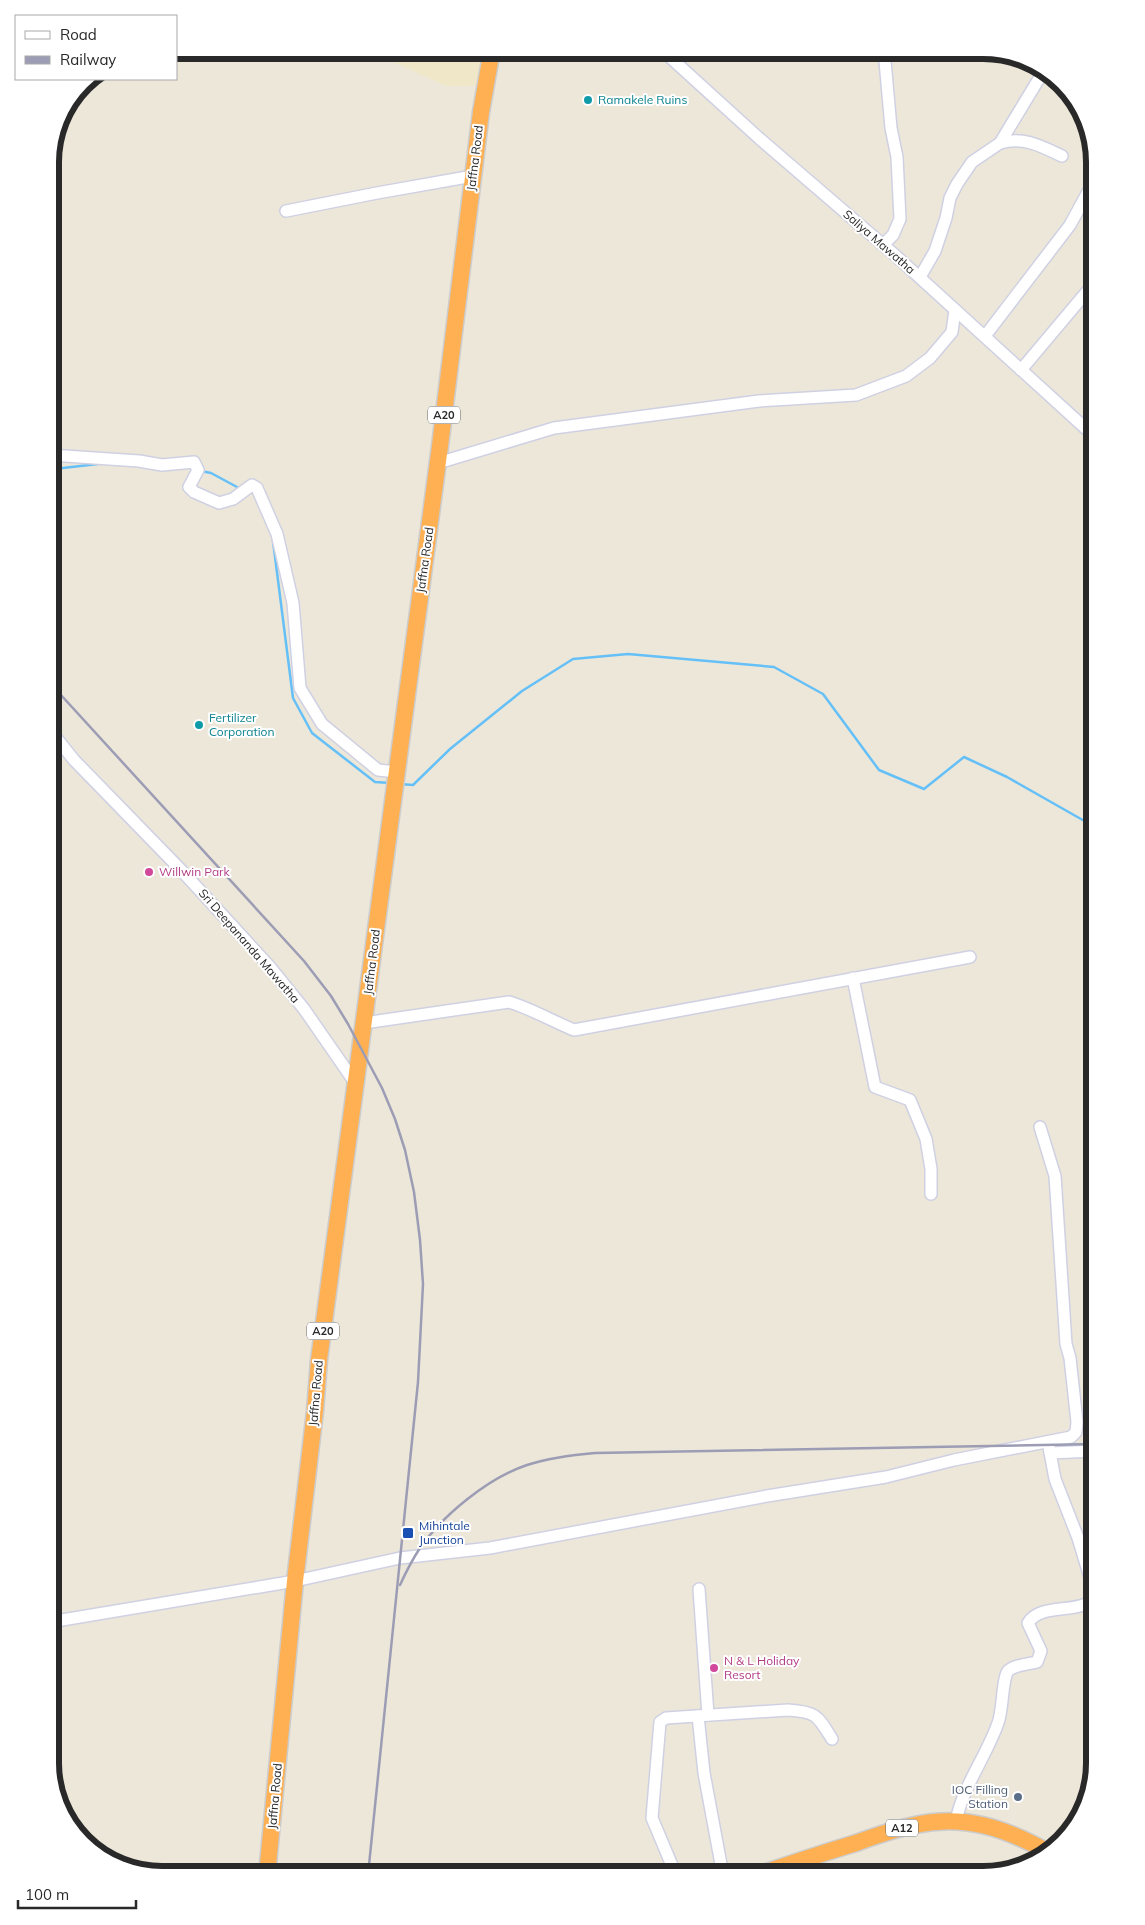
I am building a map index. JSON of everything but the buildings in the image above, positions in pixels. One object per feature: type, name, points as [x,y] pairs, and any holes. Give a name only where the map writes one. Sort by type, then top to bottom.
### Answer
[{"type":"highway","name":"Jaffna Road","points":[[269,1866],[295,1581],[315,1411],[319,1360],[438,464],[481,112],[490,59]]},
{"type":"highway","name":"A12","points":[[785,1866],[897,1829],[930,1822],[956,1821],[985,1825],[1004,1830],[1042,1849]]},
{"type":"street","name":"Saliya Mawatha","points":[[672,59],[760,139],[920,277],[1084,427]]},
{"type":"street","points":[[883,59],[891,128],[897,157],[900,219],[893,234],[883,245]]},
{"type":"street","points":[[920,277],[935,251],[946,218],[950,198],[956,184],[972,162],[1000,142],[1040,77]]},
{"type":"street","points":[[1000,142],[1010,140],[1031,141],[1062,156]]},
{"type":"street","points":[[286,211],[377,192],[473,176]]},
{"type":"street","points":[[985,336],[1070,225],[1086,196]]},
{"type":"street","points":[[1021,370],[1086,293]]},
{"type":"street","points":[[438,464],[554,428],[759,401],[856,395],[906,376],[930,358],[952,332],[954,310]]},
{"type":"street","points":[[59,457],[139,461],[162,465],[194,462],[196,473],[189,487],[194,492],[219,503],[233,499],[252,485],[257,488],[277,534],[293,603],[300,688],[322,724],[378,770],[396,781]]},
{"type":"street","name":"Sri Deepananda Mawatha","points":[[59,741],[74,760],[182,871],[270,967],[304,1009],[356,1084]]},
{"type":"street","points":[[364,1023],[509,1002],[532,1009],[554,1022],[574,1030],[970,957]]},
{"type":"street","points":[[853,978],[875,1087],[910,1100],[926,1139],[931,1169],[930,1194]]},
{"type":"street","points":[[1040,1128],[1055,1176],[1066,1344],[1070,1358],[1077,1426],[1075,1434],[1071,1437],[1049,1447]]},
{"type":"street","points":[[1049,1447],[1054,1479],[1078,1538],[1086,1565]]},
{"type":"street","points":[[59,1620],[295,1581],[400,1558],[490,1548],[767,1496],[886,1477],[954,1460],[1049,1447],[1086,1450]]},
{"type":"street","points":[[699,1589],[704,1773],[721,1866]]},
{"type":"street","points":[[956,1821],[963,1797],[998,1723],[1003,1701],[1005,1676],[1010,1669],[1037,1662],[1041,1651],[1028,1623],[1032,1617],[1040,1613],[1086,1604]]},
{"type":"street","points":[[672,1866],[652,1818],[660,1722],[666,1718],[788,1710],[805,1711],[818,1716],[832,1739]]},
{"type":"shaded area","points":[[387,59],[490,59],[487,80],[472,86],[446,86]]},
{"type":"waterway","points":[[59,468],[98,464]]},
{"type":"waterway","points":[[201,471],[211,473],[237,487]]},
{"type":"waterway","points":[[273,541],[293,698],[312,733],[375,782],[390,783]]},
{"type":"waterway","points":[[400,784],[413,785],[450,749],[522,691],[573,659],[628,654],[774,667],[823,694],[879,770],[924,789],[964,757],[1007,777],[1086,822]]},
{"type":"railway","points":[[59,693],[304,961],[331,996],[382,1088],[405,1150],[414,1192],[423,1284],[418,1382],[369,1866]]},
{"type":"railway","points":[[400,1585],[414,1557],[430,1535],[467,1499],[512,1471],[552,1459],[595,1453],[1086,1444]]},
{"type":"place","name":"Ramakele Ruins","points":[[588,100]]},
{"type":"place","name":"Fertilizer Corporation","points":[[199,725]]},
{"type":"place","name":"Willwin Park","points":[[149,872]]},
{"type":"place","name":"Mihintale Junction","points":[[408,1533]]},
{"type":"place","name":"N & L Holiday Resort","points":[[714,1668]]},
{"type":"place","name":"IOC Filling Station","points":[[1018,1797]]}]
